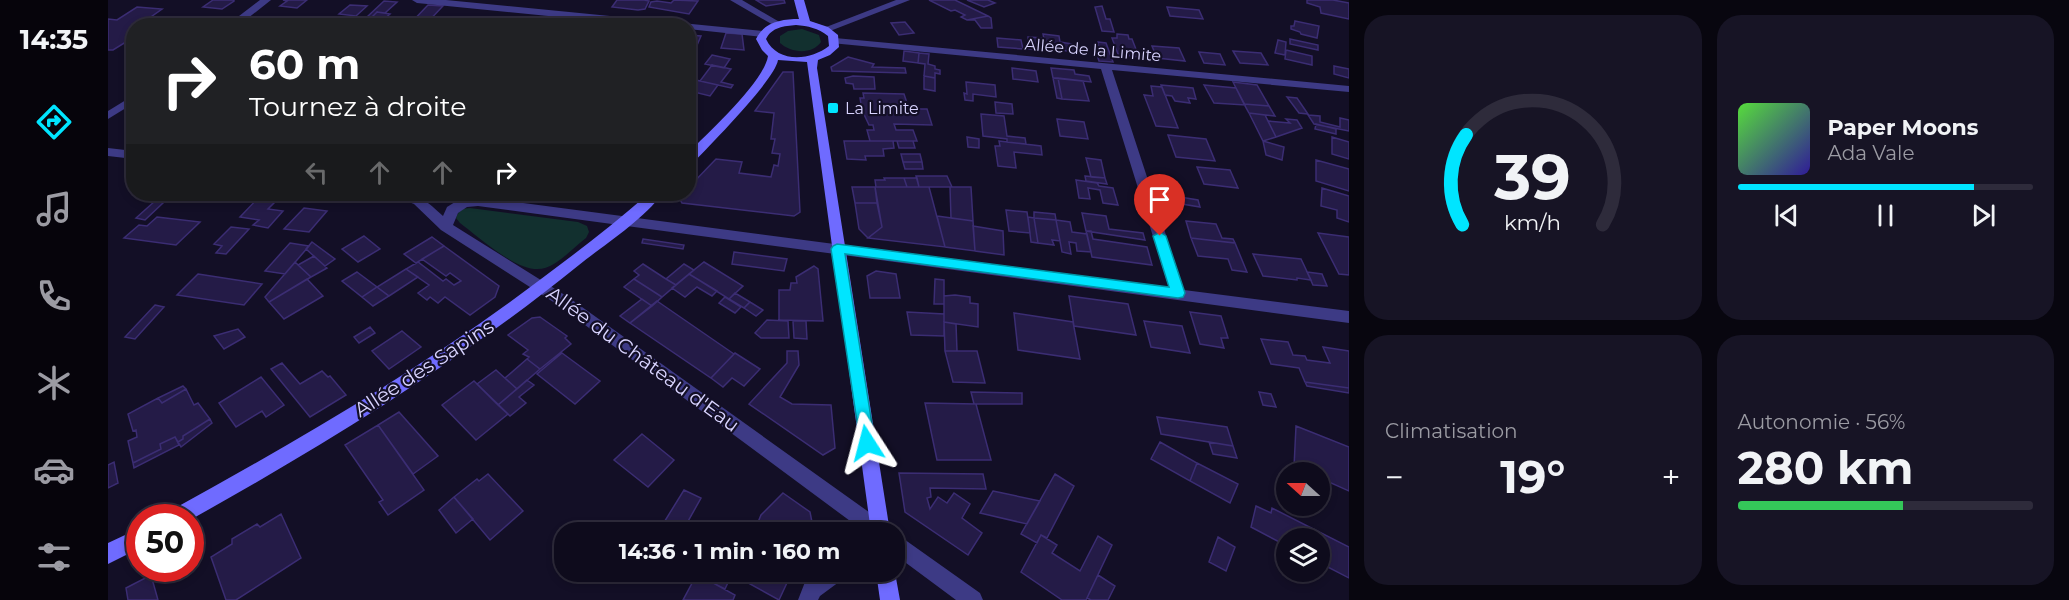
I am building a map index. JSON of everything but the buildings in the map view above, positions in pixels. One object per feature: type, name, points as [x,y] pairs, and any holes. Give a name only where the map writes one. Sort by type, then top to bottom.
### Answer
[{"type":"main road","points":[[799,0],[805,22]]},
{"type":"main road","points":[[805,22],[826,29],[835,41],[830,52],[813,58],[792,59],[774,54],[762,44],[763,34],[778,24],[805,22]]},
{"type":"main road","points":[[696,153],[741,105],[772,67],[774,54]]},
{"type":"main road","points":[[813,58],[812,69],[837,249],[879,522]]},
{"type":"main road","name":"Allée des Sapins","points":[[199,504],[334,426],[447,356],[543,287],[626,222],[648,201]]},
{"type":"main road","points":[[108,554],[126,544]]},
{"type":"main road","points":[[887,582],[890,600]]},
{"type":"street","points":[[242,18],[266,0]]},
{"type":"street","points":[[417,0],[602,18]]},
{"type":"street","points":[[735,0],[778,24]]},
{"type":"street","points":[[826,29],[905,0]]},
{"type":"street","points":[[696,27],[763,34]]},
{"type":"street","name":"Allée de la Limite","points":[[835,41],[1349,89]]},
{"type":"street","points":[[1105,66],[1178,293]]},
{"type":"street","points":[[108,116],[126,104]]},
{"type":"street","points":[[108,152],[126,154]]},
{"type":"street","name":"Allée du Château d'Eau","points":[[419,201],[446,227],[543,287],[867,522]]},
{"type":"street","points":[[446,227],[452,210],[464,203],[481,201],[1349,317]]},
{"type":"street","points":[[905,550],[973,600]]},
{"type":"street","points":[[808,600],[812,589],[822,582]]},
{"type":"green space","points":[[802,29],[819,35],[821,42],[807,51],[795,51],[780,43],[780,36],[788,31]]},
{"type":"green space","points":[[470,208],[578,222],[587,226],[589,232],[586,238],[556,263],[535,269],[500,254],[460,223],[456,218],[458,213]]},
{"type":"place","name":"La Limite","points":[[833,108]]},
{"type":"route","points":[[867,443],[837,249],[1178,293],[1160,236]]}]
